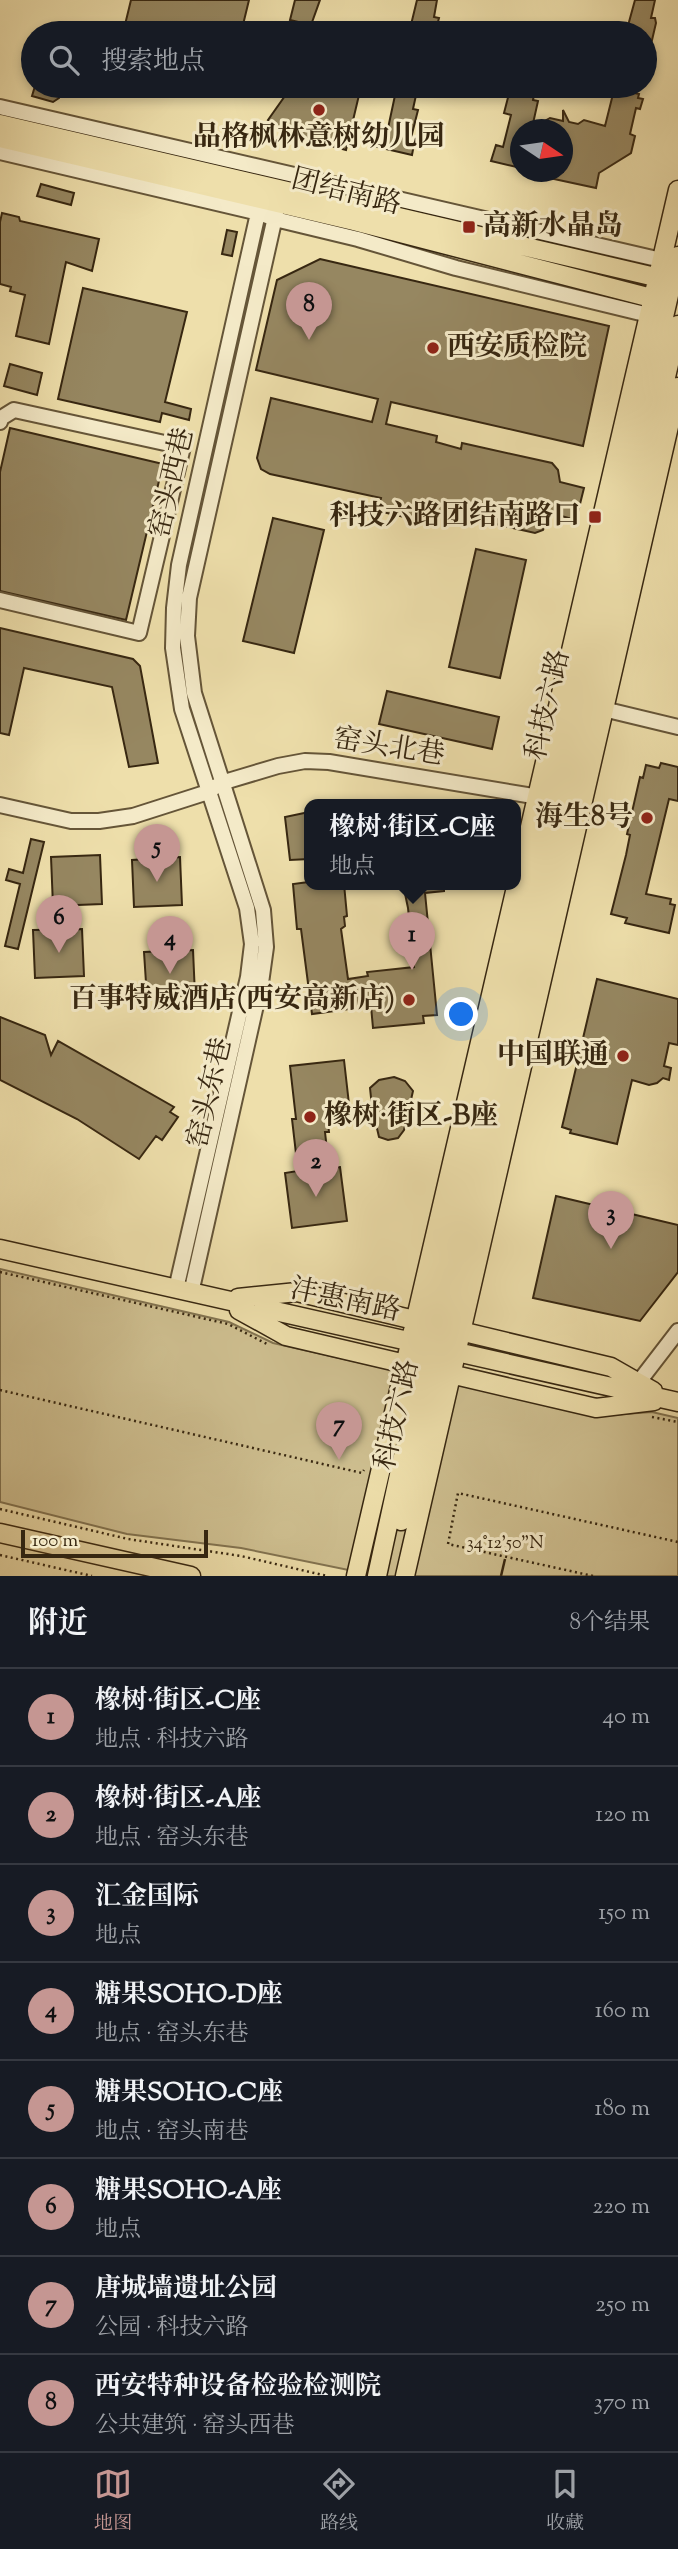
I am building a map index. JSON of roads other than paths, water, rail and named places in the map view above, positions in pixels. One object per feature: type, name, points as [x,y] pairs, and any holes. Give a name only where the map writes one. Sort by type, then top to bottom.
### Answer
[{"type":"main road","name":"团结南路","points":[[0,124],[667,313]]},
{"type":"main road","name":"团结南路","points":[[0,138],[270,202],[672,269]]},
{"type":"main road","name":"科技六路","points":[[377,1576],[439,1326],[553,799],[590,706],[667,313],[678,190]]},
{"type":"main road","points":[[553,799],[667,313]]},
{"type":"main road","points":[[356,1576],[434,1347],[590,706],[678,387]]},
{"type":"main road","name":"沣惠南路","points":[[0,1249],[673,1401]]},
{"type":"main road","points":[[220,1300],[298,1292],[611,1367],[673,1401]]},
{"type":"main road","points":[[220,1300],[286,1336],[596,1408],[673,1401]]},
{"type":"main road","name":"科技六路","points":[[388,1576],[428,1369]]},
{"type":"main road","points":[[405,1576],[428,1369]]},
{"type":"main road","points":[[0,1533],[191,1576]]},
{"type":"street","points":[[0,107],[672,269]]},
{"type":"street","points":[[0,152],[270,202]]},
{"type":"street","name":"窑头西巷","points":[[221,783],[194,693],[187,636],[189,598],[270,202]]},
{"type":"street","name":"窑头西巷","points":[[208,792],[182,709],[173,648],[174,608],[179,565],[270,202]]},
{"type":"street","points":[[0,422],[1,418],[14,410],[183,447],[139,633],[0,600]]},
{"type":"street","points":[[590,706],[678,727]]},
{"type":"street","name":"窑头北巷","points":[[0,805],[71,821],[99,821],[133,816],[208,792],[221,783],[304,761],[329,762],[553,799]]},
{"type":"street","name":"窑头东巷","points":[[184,1291],[261,983],[266,947],[263,910],[221,783]]},
{"type":"street","name":"窑头东巷","points":[[184,1291],[248,977],[252,944],[247,908],[208,792]]},
{"type":"street","points":[[638,1382],[678,1331]]},
{"type":"place","name":"品格枫林意树幼儿园","points":[[319,110]]},
{"type":"place","name":"高新水晶岛","points":[[469,227]]},
{"type":"place","name":"西安特种设备检验检测院","points":[[309,340]]},
{"type":"place","name":"西安质检院","points":[[433,348]]},
{"type":"place","name":"科技六路团结南路口","points":[[595,517]]},
{"type":"place","name":"海生8号","points":[[647,818]]},
{"type":"place","name":"糖果SOHO-C座","points":[[157,882]]},
{"type":"place","name":"糖果SOHO-A座","points":[[59,953]]},
{"type":"place","name":"橡树·街区-C座","points":[[412,970]]},
{"type":"place","name":"糖果SOHO-D座","points":[[170,974]]},
{"type":"place","name":"百事特威酒店(西安高新店)","points":[[409,1000]]},
{"type":"place","name":"中国联通","points":[[623,1056]]},
{"type":"place","name":"橡树·街区-B座","points":[[310,1117]]},
{"type":"place","name":"橡树·街区-A座","points":[[316,1197]]},
{"type":"place","name":"汇金国际","points":[[611,1249]]},
{"type":"place","name":"唐城墙遗址公园","points":[[339,1460]]}]
